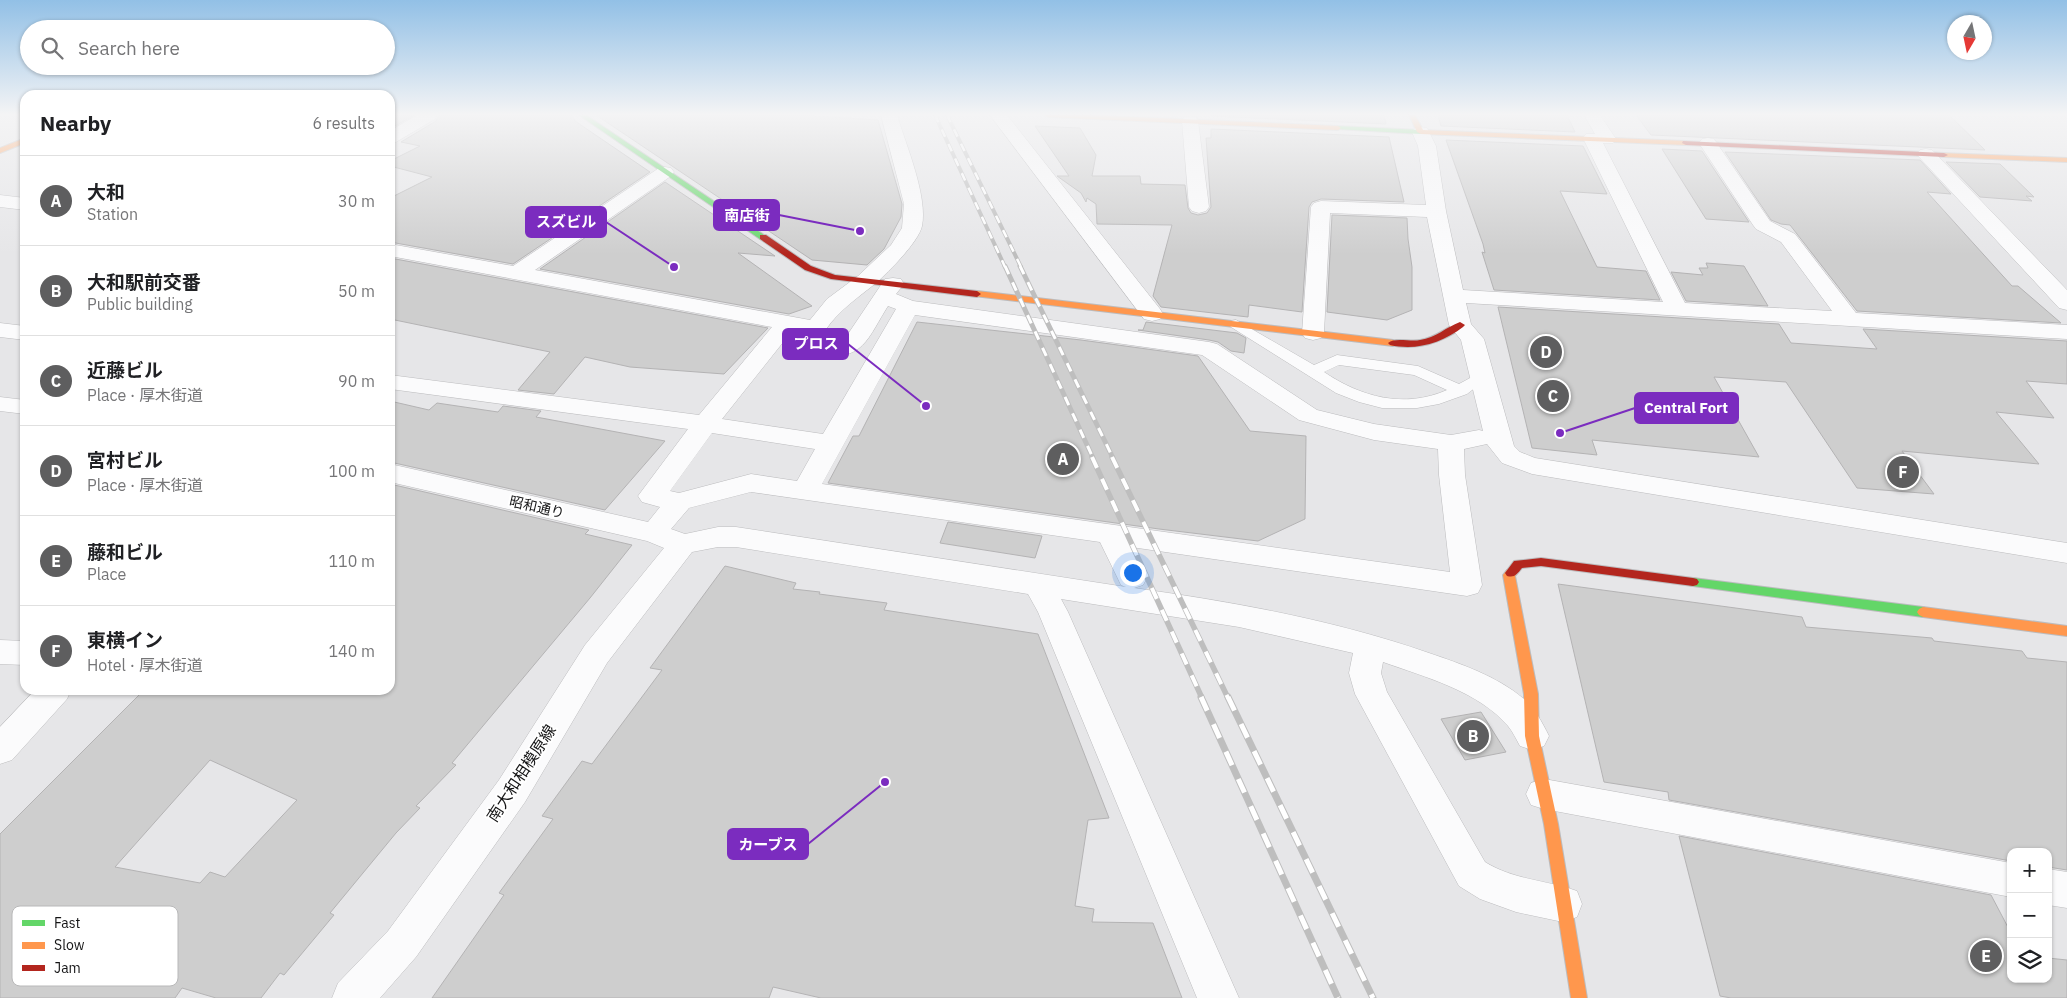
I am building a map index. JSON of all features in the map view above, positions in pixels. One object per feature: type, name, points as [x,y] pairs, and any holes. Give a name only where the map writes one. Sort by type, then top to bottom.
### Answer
[{"type":"street","points":[[650,162],[808,268],[834,277],[866,281],[899,297],[1209,349],[1308,415],[1374,432],[1451,443],[1479,438]]},
{"type":"street","points":[[902,162],[914,204],[912,228],[898,249],[866,281],[835,304],[815,328],[809,337],[810,342],[820,348],[835,348],[849,345],[899,297],[1152,314],[1420,345],[1441,340],[1460,325]]},
{"type":"street","points":[[1034,162],[1152,314]]},
{"type":"street","points":[[1194,162],[1199,206]]},
{"type":"street","points":[[1429,162],[1436,211],[1460,325],[1472,339],[1471,384],[1503,451],[1510,458],[1521,462],[2067,554]]},
{"type":"street","points":[[1610,162],[1677,308]]},
{"type":"street","points":[[1721,162],[1763,224],[1788,238],[1848,318]]},
{"type":"street","points":[[1933,162],[2067,304]]},
{"type":"street","points":[[519,272],[665,172]]},
{"type":"street","points":[[0,201],[20,203]]},
{"type":"street","points":[[1313,333],[1321,207],[1436,211]]},
{"type":"street","points":[[395,251],[519,272],[815,328]]},
{"type":"street","points":[[1454,296],[2067,332]]},
{"type":"street","points":[[805,491],[830,443],[899,297]]},
{"type":"street","points":[[0,330],[20,333]]},
{"type":"street","points":[[781,331],[705,424],[652,496],[675,523],[718,537],[736,537],[1038,586],[1130,598],[1312,630],[1370,645],[1466,680],[1495,697],[1519,715],[1532,736]]},
{"type":"street","points":[[395,383],[705,424],[830,443]]},
{"type":"street","points":[[0,404],[20,406]]},
{"type":"street","points":[[675,523],[751,483],[1467,585],[1452,474],[1451,443]]},
{"type":"street","name":"昭和通り","points":[[395,474],[654,533],[675,523]]},
{"type":"street","name":"南大和相模原線","points":[[353,998],[402,944],[512,791],[675,523]]},
{"type":"street","points":[[1111,535],[1132,578]]},
{"type":"street","points":[[1579,998],[1544,794],[1532,736],[1530,694],[1509,575],[1518,564],[1541,562],[2067,631]]},
{"type":"street","points":[[1038,586],[1053,612],[1218,998]]},
{"type":"street","points":[[1370,645],[1365,673],[1371,694],[1472,874],[1487,884],[1506,892],[1563,904]]},
{"type":"street","points":[[0,652],[20,653]]},
{"type":"street","points":[[0,750],[50,695]]},
{"type":"street","points":[[1544,794],[2007,879]]},
{"type":"street","points":[[2052,888],[2067,890]]},
{"type":"lane","points":[[1236,324],[1347,392],[1370,400],[1393,404],[1425,403],[1439,400],[1471,384]]},
{"type":"lane","points":[[1313,371],[1337,360],[1418,371],[1471,384]]},
{"type":"building","points":[[395,162],[635,162],[650,172],[513,264],[395,243],[395,196],[432,177],[395,167]]},
{"type":"building","points":[[665,162],[890,162],[902,204],[901,217],[884,249],[867,265],[812,260]]},
{"type":"building","points":[[1059,162],[1095,162],[1092,176],[1140,176],[1141,184],[1185,185],[1188,208],[1191,213],[1198,215],[1207,213],[1211,207],[1208,162],[1395,162],[1404,202],[1321,199],[1312,202],[1309,207],[1302,312],[1249,305],[1248,317],[1161,307],[1153,296],[1172,225],[1097,224],[1096,204],[1087,198],[1086,202],[1081,193],[1057,176],[1069,176]]},
{"type":"building","points":[[1454,162],[1591,162],[1607,194],[1560,191],[1597,267],[1646,271],[1660,300],[1494,290],[1482,252],[1485,253]]},
{"type":"building","points":[[1670,162],[1709,162],[1749,222],[1706,219]]},
{"type":"building","points":[[1731,162],[1921,162],[1951,194],[1927,192],[2012,286],[2018,286],[2061,323],[1857,311],[1790,225],[1771,220]]},
{"type":"building","points":[[1946,162],[2000,164],[2034,197],[2026,196],[2032,201],[1980,197]]},
{"type":"building","points":[[665,182],[775,256],[738,253],[812,306],[789,314],[540,269]]},
{"type":"building","points":[[1332,215],[1407,218],[1412,267],[1412,310],[1387,320],[1327,312]]},
{"type":"building","points":[[395,259],[768,328],[724,374],[630,367],[585,357],[554,394],[518,390],[550,352],[395,320]]},
{"type":"building","points":[[1706,263],[1744,266],[1768,306],[1686,301],[1671,272],[1703,275],[1699,268],[1708,268]]},
{"type":"building","points":[[1498,307],[1779,324],[1791,343],[1877,349],[1863,329],[2067,341],[2067,384],[2026,381],[2054,418],[1996,412],[2039,464],[1902,451],[1934,494],[1857,488],[1786,382],[1714,377],[1759,457],[1592,440],[1597,455],[1532,448]]},
{"type":"building","points":[[917,322],[1081,340],[1198,356],[1250,431],[1306,436],[1305,519],[1258,541],[828,483],[853,436],[859,436]]},
{"type":"building","points":[[1146,322],[1237,333],[1246,338],[1244,353],[1231,351],[1218,342],[1209,340],[1138,330],[1143,330]]},
{"type":"building","points":[[395,402],[429,410],[437,403],[498,412],[503,406],[541,411],[536,417],[665,441],[605,510],[395,463]]},
{"type":"building","points":[[395,485],[589,530],[585,534],[632,545],[452,763],[456,765],[416,806],[420,808],[396,833],[330,913],[334,915],[284,975],[280,973],[261,998],[216,998],[182,988],[175,998],[0,998],[0,834],[139,695],[395,695]],"holes":[[[210,760],[297,800],[225,877],[210,872],[200,883],[115,867]]]},
{"type":"building","points":[[948,522],[1042,536],[1035,558],[940,543]]},
{"type":"building","points":[[725,566],[796,583],[793,589],[887,603],[884,610],[1038,634],[1109,818],[1088,820],[1075,906],[1094,909],[1092,922],[1153,923],[1182,998],[821,998],[773,987],[769,998],[432,998],[504,895],[499,893],[553,819],[542,816],[582,761],[592,764],[662,670],[650,668]]},
{"type":"building","points":[[1558,584],[1802,617],[1806,627],[1932,638],[1934,641],[2022,651],[2027,658],[2067,662],[2067,870],[2052,868],[2052,848],[2007,848],[2007,860],[1669,800],[1668,792],[1604,782]]},
{"type":"building","points":[[1481,712],[1506,752],[1465,760],[1441,719]]},
{"type":"building","points":[[1679,836],[1991,895],[2007,925],[2007,983],[2052,983],[2052,958],[2067,960],[2067,998],[1731,998],[1720,996]]},
{"type":"railway","points":[[956,162],[1005,267]]},
{"type":"railway","points":[[970,162],[1021,267]]},
{"type":"railway","points":[[1005,266],[1093,458]]},
{"type":"railway","points":[[1020,266],[1113,458]]},
{"type":"railway","points":[[1092,457],[1202,698]]},
{"type":"railway","points":[[1112,457],[1228,698]]},
{"type":"railway","points":[[1201,697],[1338,998]]},
{"type":"railway","points":[[1228,697],[1373,998]]},
{"type":"traffic: fast","points":[[651,162],[763,237]]},
{"type":"traffic: fast","points":[[1693,582],[1923,612]]},
{"type":"traffic: slow","points":[[977,294],[1393,343]]},
{"type":"traffic: slow","points":[[1511,573],[1509,575],[1531,694],[1532,736],[1551,824],[1579,998]]},
{"type":"traffic: slow","points":[[1923,612],[2067,631]]},
{"type":"traffic: jam","points":[[763,237],[808,268],[834,277],[977,294]]},
{"type":"traffic: jam","points":[[1393,343],[1412,344],[1429,342],[1460,325]]},
{"type":"traffic: jam","points":[[1511,573],[1518,564],[1541,562],[1693,582]]},
{"type":"place","name":"南店街","points":[[860,231]]},
{"type":"place","name":"スズビル","points":[[674,267]]},
{"type":"place","name":"宮村ビル","points":[[1546,352]]},
{"type":"place","name":"近藤ビル","points":[[1553,396]]},
{"type":"place","name":"プロス","points":[[926,406]]},
{"type":"place","name":"Central Fort","points":[[1560,433]]},
{"type":"place","name":"大和","points":[[1063,459]]},
{"type":"place","name":"東横イン","points":[[1903,472]]},
{"type":"place","name":"大和駅前交番","points":[[1473,736]]},
{"type":"place","name":"カーブス","points":[[885,782]]},
{"type":"place","name":"藤和ビル","points":[[1986,956]]}]
